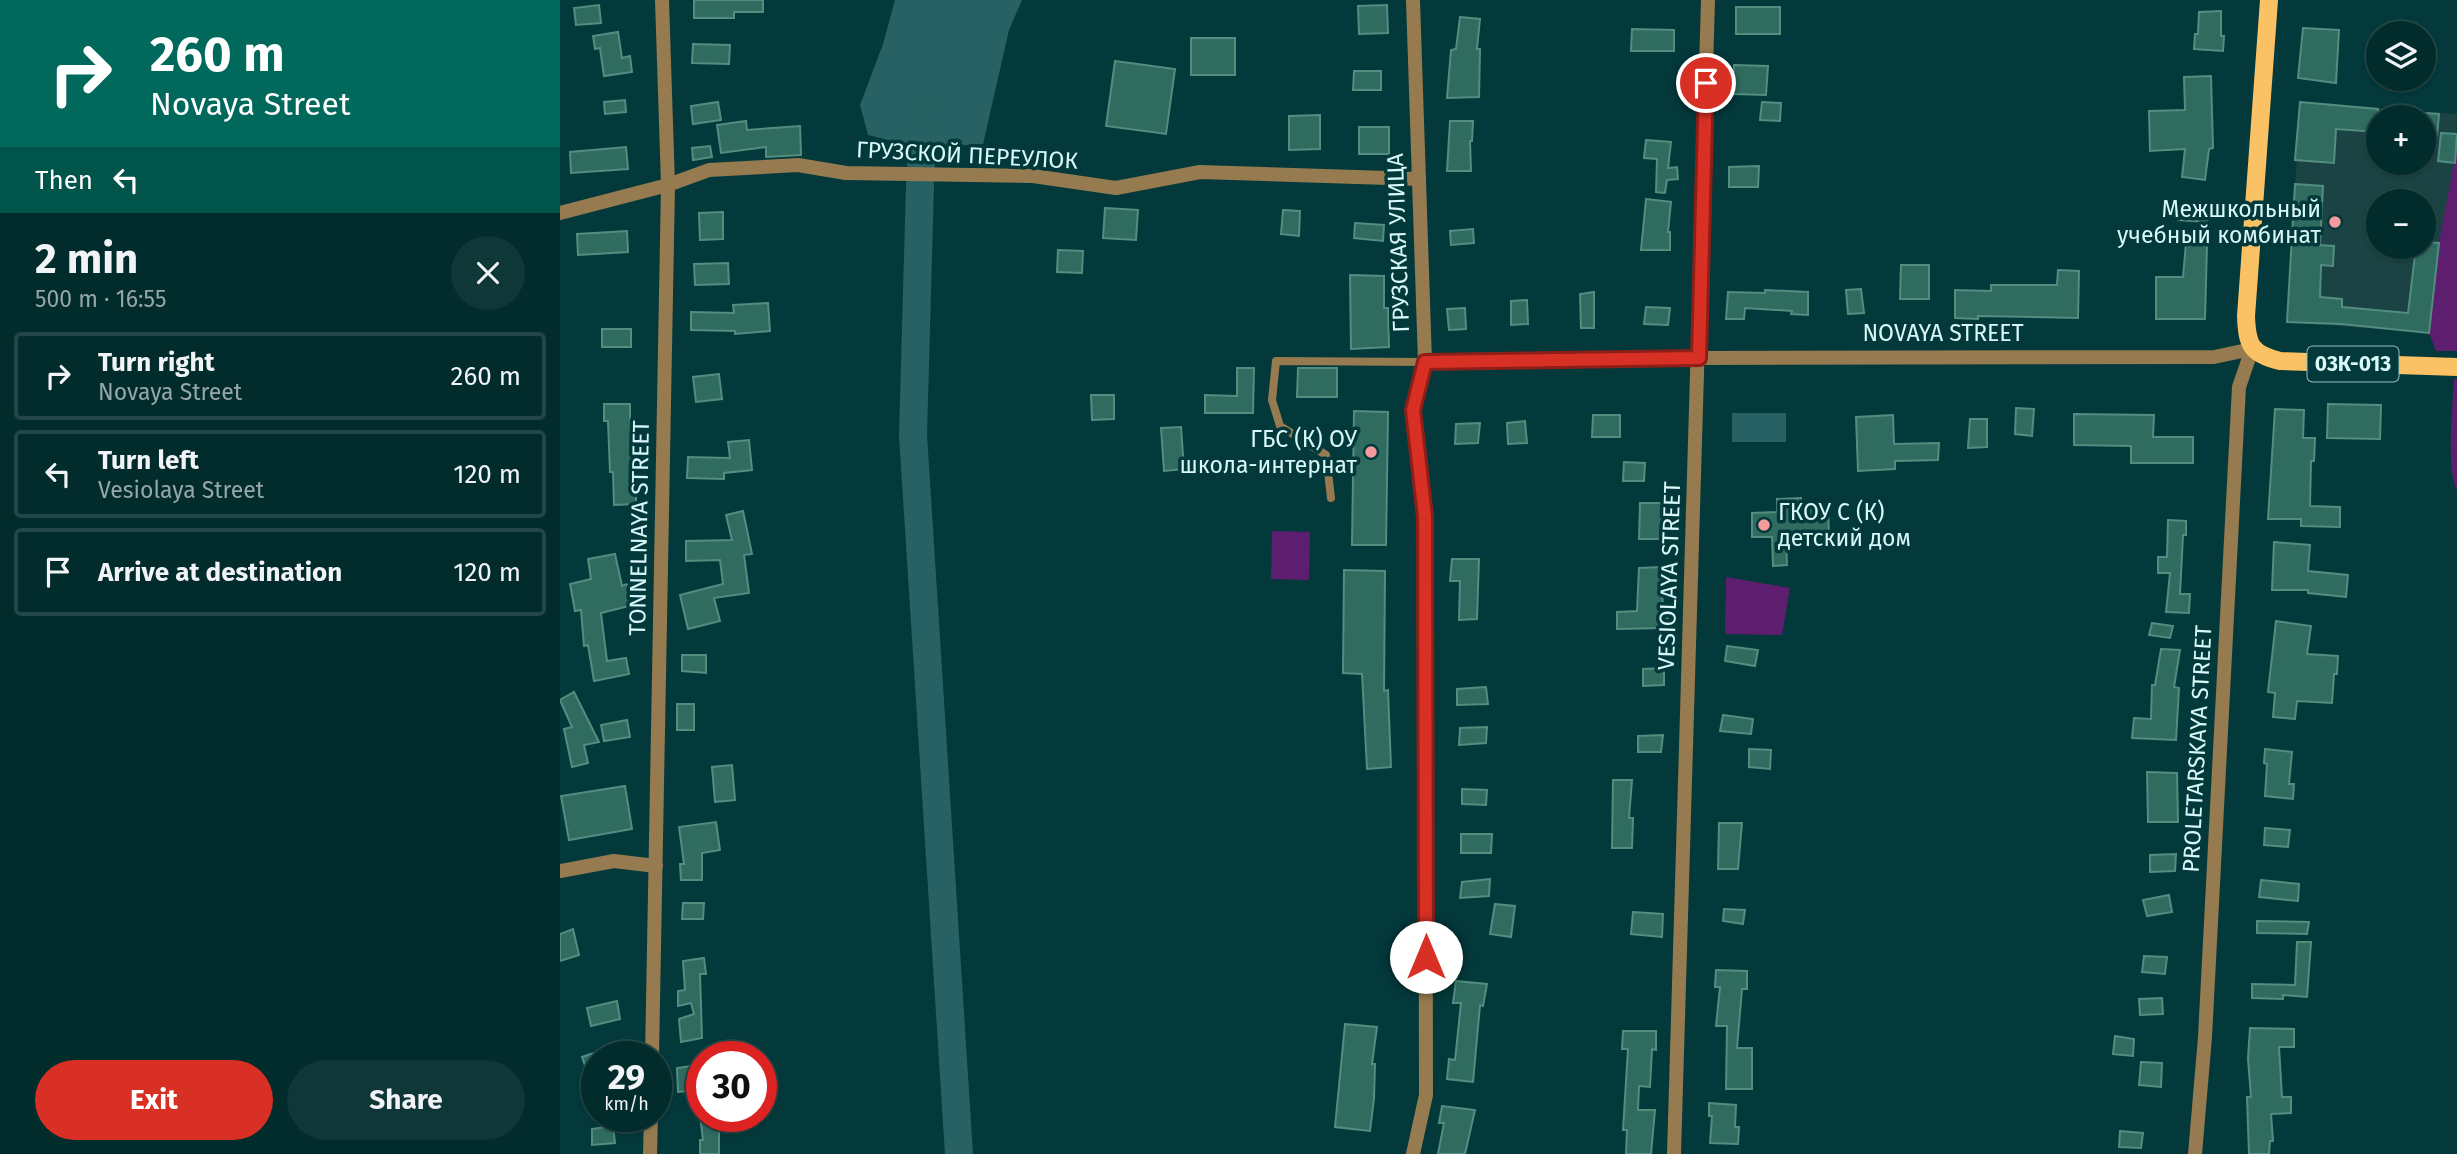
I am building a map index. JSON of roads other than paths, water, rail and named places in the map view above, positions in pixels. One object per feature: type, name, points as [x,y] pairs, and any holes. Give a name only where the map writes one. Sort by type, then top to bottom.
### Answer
[{"type":"main road","points":[[2252,349],[2246,331],[2246,316],[2269,0]]},
{"type":"main road","name":"03К-013","points":[[2252,349],[2263,357],[2280,361],[2457,367]]},
{"type":"street","name":"TONNELNAYA STREET","points":[[652,1041],[668,186],[662,0]]},
{"type":"street","name":"ГРУЗСКАЯ УЛИЦА","points":[[1413,0],[1425,362],[1413,410],[1425,517],[1426,1095],[1413,1154]]},
{"type":"street","name":"VESIOLAYA STREET","points":[[1674,1154],[1708,0]]},
{"type":"street","name":"ГРУЗСКОЙ ПЕРЕУЛОК","points":[[560,213],[668,186],[709,170],[798,165],[846,173],[1033,176],[1116,188],[1200,172],[1419,179]]},
{"type":"street","name":"NOVAYA STREET","points":[[1425,362],[2214,356],[2252,349]]},
{"type":"street","name":"PROLETARSKAYA STREET","points":[[2195,1154],[2206,1037],[2239,387],[2252,349]]},
{"type":"street","points":[[560,872],[614,861],[656,866]]},
{"type":"street","points":[[650,1154],[651,1132]]},
{"type":"lane","points":[[1331,498],[1326,455],[1280,426],[1272,400],[1276,361],[1425,362]]},
{"type":"waterway","points":[[921,164],[921,148],[930,112]]},
{"type":"waterway","points":[[920,185],[913,435],[959,1154]]},
{"type":"place","name":"Межшкольный учебный комбинат","points":[[2335,222]]},
{"type":"place","name":"ГБС (К) ОУ школа-интернат","points":[[1371,452]]},
{"type":"place","name":"ГКОУ С (К) детский дом","points":[[1764,525]]}]
